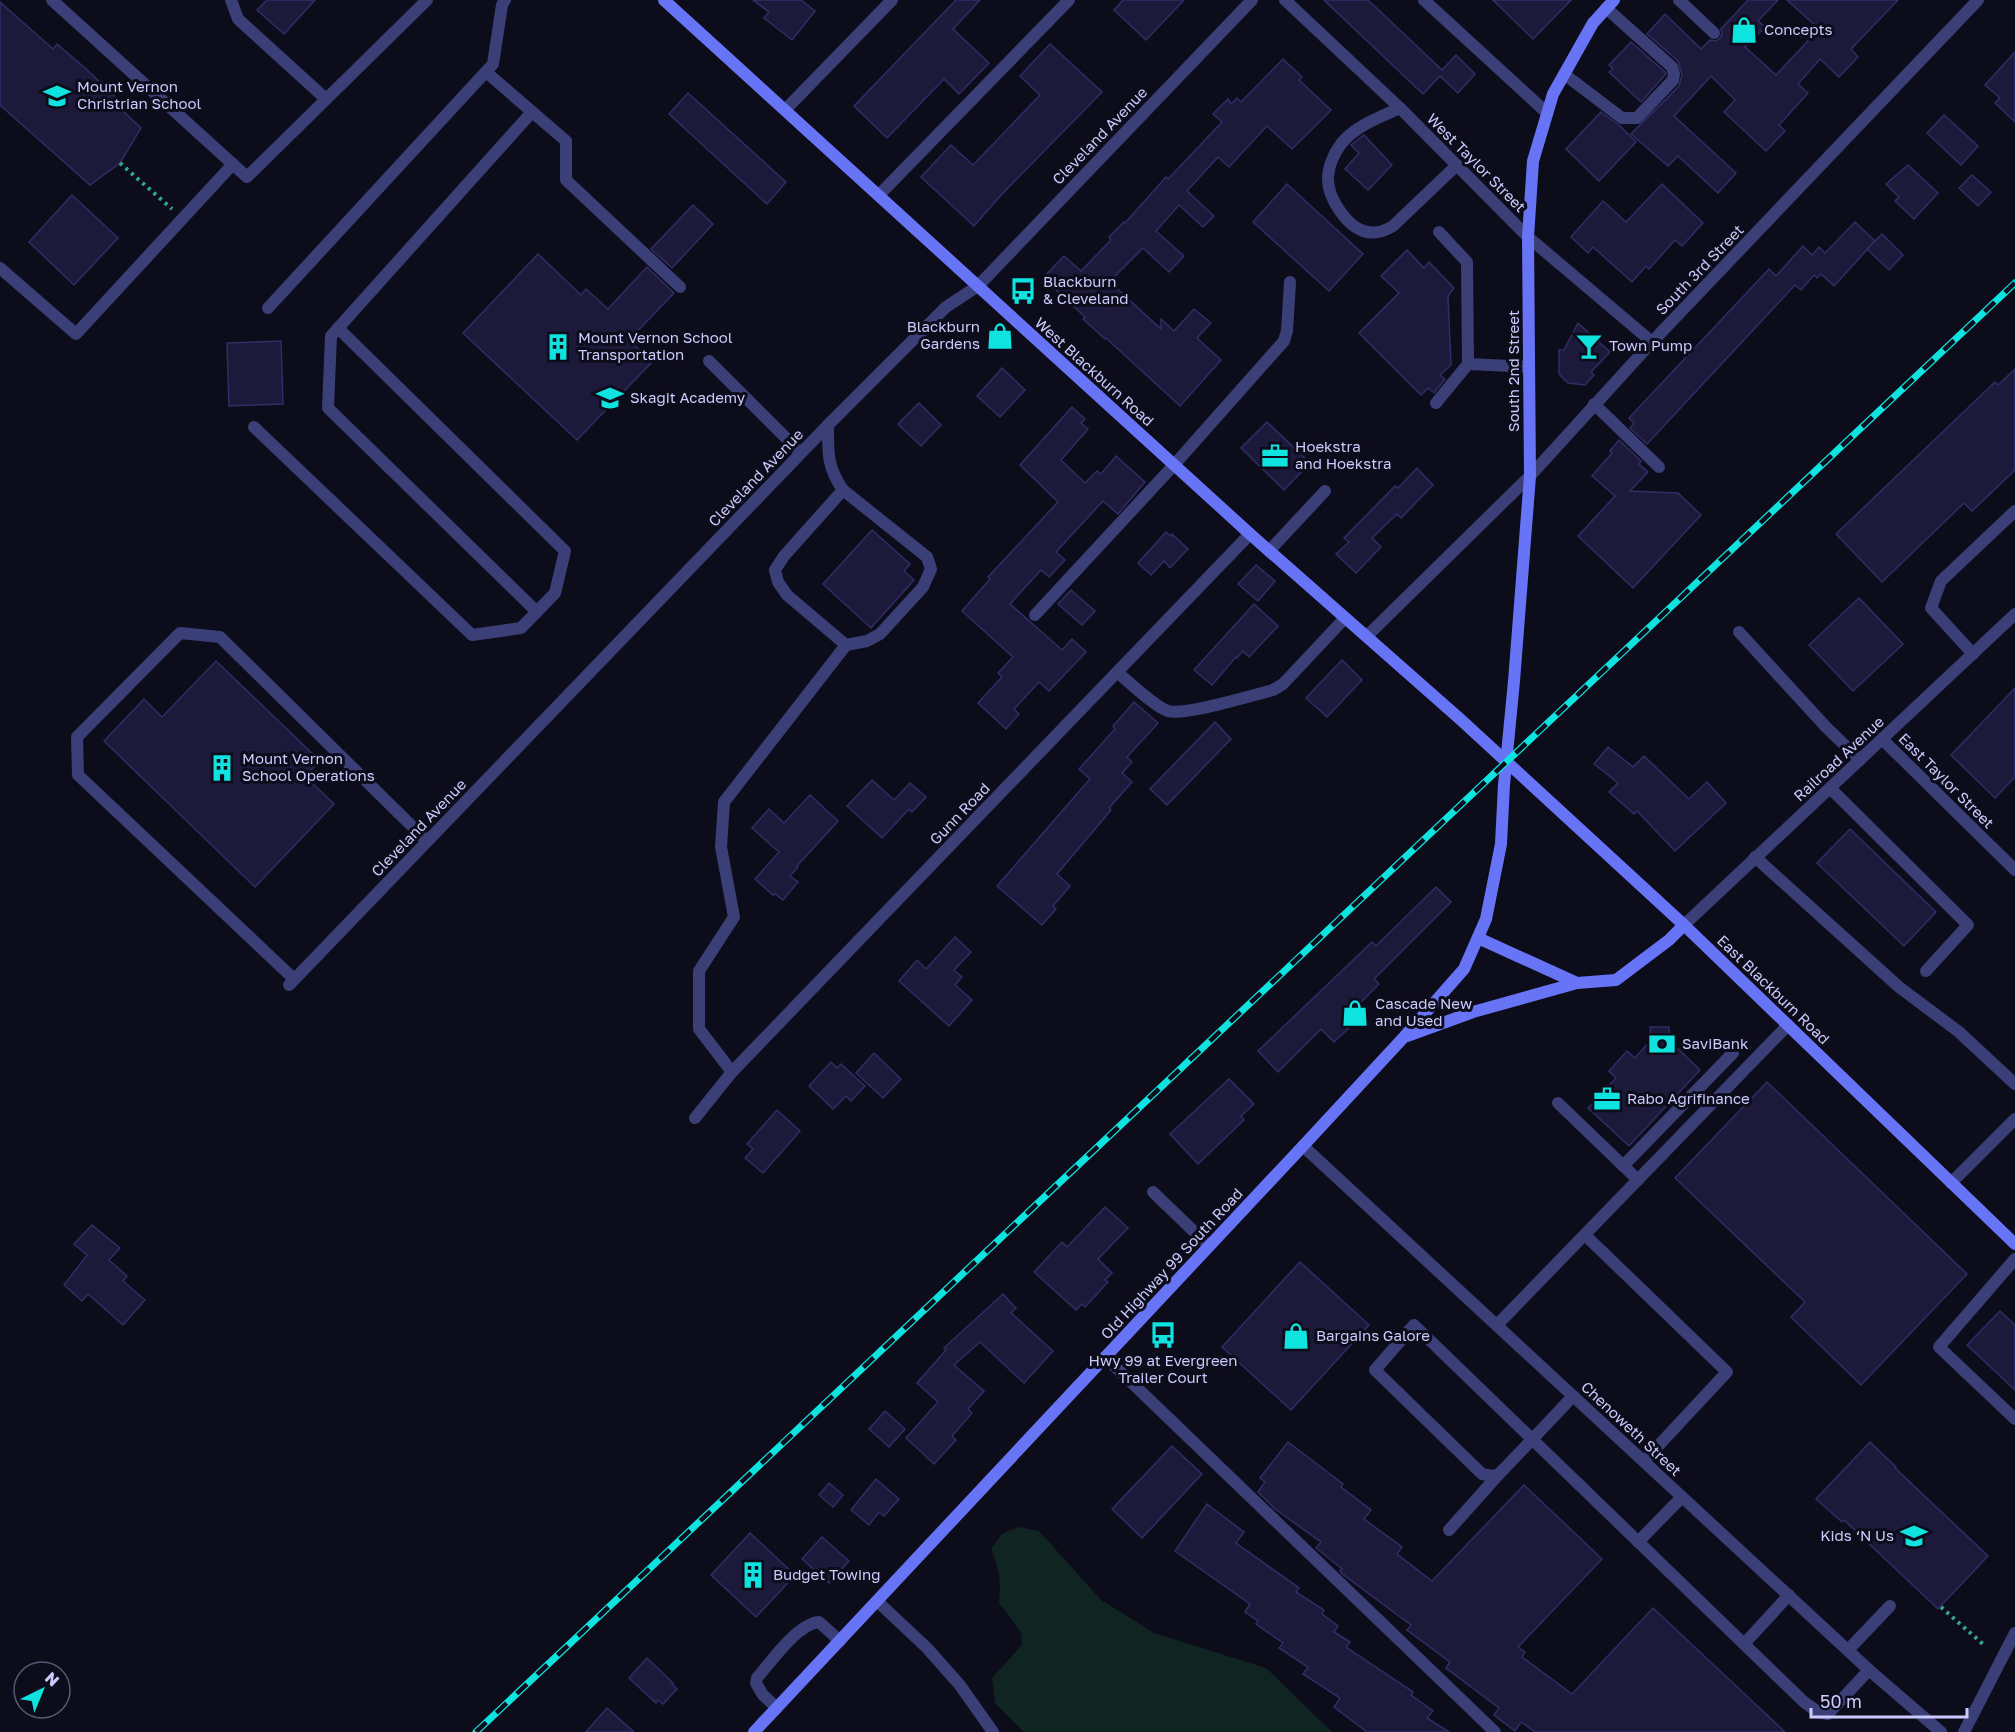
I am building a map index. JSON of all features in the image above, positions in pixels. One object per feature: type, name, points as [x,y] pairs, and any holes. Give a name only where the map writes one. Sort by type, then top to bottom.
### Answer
[{"type":"street","points":[[52,0],[247,177],[427,0]]},
{"type":"street","points":[[231,0],[238,19],[326,99]]},
{"type":"street","points":[[268,308],[493,64],[502,5],[505,0]]},
{"type":"street","name":"West Blackburn Road","points":[[664,0],[1250,534],[1506,762]]},
{"type":"street","points":[[785,110],[892,0]]},
{"type":"street","points":[[879,195],[1069,0]]},
{"type":"street","name":"Cleveland Avenue","points":[[427,842],[220,637],[180,633],[76,737],[78,776],[292,982],[427,842],[828,425],[946,307],[978,286],[1252,0]]},
{"type":"street","name":"West Taylor Street","points":[[1285,0],[1400,108],[1528,237],[1652,342]]},
{"type":"street","points":[[1424,0],[1547,113]]},
{"type":"street","points":[[1679,0],[1714,33]]},
{"type":"street","name":"South 3rd Street","points":[[1366,636],[1530,476],[1652,342],[1978,0]]},
{"type":"street","points":[[1564,74],[1622,118],[1630,119],[1637,118],[1673,80],[1672,67],[1612,2]]},
{"type":"street","name":"South 2nd Street","points":[[1506,762],[1530,476],[1528,237],[1533,161],[1552,94],[1593,23],[1612,2]]},
{"type":"street","points":[[486,72],[566,141],[566,180],[680,286]]},
{"type":"street","points":[[1400,108],[1363,125],[1351,134],[1335,155],[1329,168],[1330,194],[1348,220],[1362,231],[1386,230],[1457,165]]},
{"type":"street","points":[[532,112],[332,336],[328,408],[537,612]]},
{"type":"street","points":[[0,268],[76,334],[233,164]]},
{"type":"street","points":[[1436,403],[1468,364],[1467,262],[1438,232]]},
{"type":"street","points":[[1035,615],[1174,465],[1284,340],[1287,331],[1290,282]]},
{"type":"street","points":[[254,427],[472,635],[521,628],[555,593],[565,551],[338,328]]},
{"type":"street","points":[[709,361],[801,453]]},
{"type":"street","points":[[1468,364],[1529,367]]},
{"type":"street","points":[[1594,404],[1659,467]]},
{"type":"street","points":[[732,1072],[699,1029],[699,971],[734,917],[720,848],[724,802],[846,645],[867,641],[879,634],[923,587],[931,569],[927,557],[890,525],[843,490],[834,476],[828,459],[828,425]]},
{"type":"street","points":[[843,490],[784,556],[775,570],[778,582],[787,595],[846,645]]},
{"type":"street","points":[[1269,551],[1325,492]]},
{"type":"street","points":[[1973,654],[1931,608],[1941,581],[2015,511]]},
{"type":"street","name":"Gunn Road","points":[[695,1118],[732,1072],[1250,534]]},
{"type":"street","name":"Railroad Avenue","points":[[1684,925],[2015,614]]},
{"type":"street","points":[[1117,672],[1164,710],[1174,712],[1192,710],[1273,690],[1282,684],[1345,618]]},
{"type":"street","points":[[1739,632],[1826,727],[1860,760]]},
{"type":"street","name":"East Taylor Street","points":[[1882,739],[2015,870]]},
{"type":"street","name":"East Blackburn Road","points":[[1506,762],[1684,925],[2015,1244]]},
{"type":"street","name":"Old Highway 99 South Road","points":[[754,1732],[1303,1146],[1464,969],[1486,919],[1499,857],[1506,762]]},
{"type":"street","points":[[1830,788],[1968,925],[1926,971]]},
{"type":"street","points":[[1755,857],[1899,987],[1959,1032],[2015,1084]]},
{"type":"street","points":[[1404,1037],[1473,1011],[1577,983],[1616,980],[1670,940],[1684,925]]},
{"type":"street","points":[[1478,938],[1577,983]]},
{"type":"street","points":[[1497,1325],[1788,1025]]},
{"type":"street","points":[[1623,1166],[1733,1053]]},
{"type":"street","points":[[1558,1103],[1638,1180]]},
{"type":"street","points":[[1952,1183],[2015,1119]]},
{"type":"street","name":"Chenoweth Street","points":[[1303,1146],[1869,1670],[1941,1732]]},
{"type":"street","points":[[1153,1192],[1209,1246]]},
{"type":"street","points":[[1585,1235],[1727,1372],[1644,1461]]},
{"type":"street","points":[[2015,1259],[1939,1347],[2015,1419]]},
{"type":"street","points":[[1499,1474],[1492,1476],[1482,1474],[1375,1370],[1414,1325],[1804,1702],[1818,1712],[1828,1714],[1869,1670]]},
{"type":"street","points":[[1105,1357],[1495,1732]]},
{"type":"street","points":[[1449,1530],[1573,1396]]},
{"type":"street","points":[[1638,1542],[1682,1497]]},
{"type":"street","points":[[1744,1644],[1789,1595]]},
{"type":"street","points":[[877,1601],[927,1648],[959,1684],[993,1732]]},
{"type":"street","points":[[1848,1650],[1890,1606]]},
{"type":"street","points":[[777,1708],[756,1683],[803,1627],[819,1622],[840,1641]]},
{"type":"street","points":[[1965,1732],[2015,1633]]},
{"type":"path","points":[[120,163],[175,212]]},
{"type":"path","points":[[1941,1607],[1985,1646]]},
{"type":"green space","points":[[1018,1527],[1039,1531],[1101,1600],[1154,1633],[1266,1668],[1332,1732],[1024,1732],[995,1703],[992,1678],[1022,1645],[1021,1632],[999,1603],[999,1575],[991,1549],[1002,1534]]},
{"type":"building","points":[[267,0],[315,0],[284,34],[257,10]]},
{"type":"building","points":[[753,0],[801,0],[815,11],[792,40],[764,18],[769,12]]},
{"type":"building","points":[[956,0],[980,0],[953,29],[989,63],[959,94],[944,79],[887,138],[854,106]]},
{"type":"building","points":[[1123,0],[1184,0],[1146,40],[1114,10]]},
{"type":"building","points":[[1324,0],[1368,0],[1442,70],[1456,55],[1475,74],[1458,93],[1440,76],[1423,94]]},
{"type":"building","points":[[1493,0],[1571,0],[1533,39]]},
{"type":"building","points":[[1748,0],[1778,0],[1758,21],[1765,27],[1745,47],[1776,75],[1819,29],[1787,0],[1898,0],[1851,49],[1858,57],[1839,77],[1820,59],[1798,84],[1808,93],[1779,125],[1785,131],[1766,151],[1724,112],[1735,100],[1711,76],[1674,116],[1736,173],[1718,193],[1678,156],[1668,166],[1631,134],[1679,86],[1682,75],[1678,61],[1647,34],[1665,14],[1701,49],[1710,40],[1716,41],[1720,38],[1721,29]]},
{"type":"building","name":"Mount Vernon Christrian School","points":[[0,2],[53,49],[57,44],[85,68],[125,106],[122,110],[141,128],[120,163],[90,185],[0,105]]},
{"type":"building","points":[[1631,42],[1666,74],[1641,102],[1609,72],[1613,69],[1609,65]]},
{"type":"building","points":[[1050,44],[1102,92],[1003,193],[974,226],[921,177],[951,145],[973,165],[1040,95],[1020,76]]},
{"type":"building","points":[[2015,52],[2015,122],[1995,103],[2000,98],[1985,85]]},
{"type":"building","points":[[1283,59],[1302,77],[1299,80],[1331,110],[1292,149],[1267,126],[1229,167],[1218,157],[1187,191],[1214,216],[1203,227],[1179,205],[1156,231],[1184,256],[1169,272],[1143,248],[1114,277],[1116,279],[1111,283],[1161,329],[1161,319],[1174,331],[1194,309],[1211,323],[1197,338],[1221,360],[1180,406],[1083,319],[1085,317],[1043,278],[1064,256],[1081,271],[1111,240],[1109,237],[1222,122],[1213,114],[1228,99],[1231,104],[1237,98],[1241,102]]},
{"type":"building","points":[[688,93],[786,182],[767,204],[669,114]]},
{"type":"building","points":[[1601,112],[1619,125],[1636,142],[1599,181],[1566,149]]},
{"type":"building","points":[[1944,115],[1978,146],[1961,165],[1927,133]]},
{"type":"building","points":[[1364,135],[1392,165],[1368,190],[1345,169],[1359,153],[1351,145]]},
{"type":"building","points":[[1908,165],[1938,193],[1914,219],[1895,201],[1899,197],[1886,184]]},
{"type":"building","points":[[1972,175],[1991,192],[1978,206],[1959,188]]},
{"type":"building","points":[[1287,184],[1363,254],[1329,291],[1253,222]]},
{"type":"building","points":[[1662,184],[1703,223],[1682,246],[1675,240],[1649,269],[1646,266],[1632,282],[1593,247],[1588,253],[1571,237],[1603,201],[1626,222]]},
{"type":"building","points":[[72,195],[118,238],[74,285],[29,242]]},
{"type":"building","points":[[693,205],[713,224],[672,268],[651,249]]},
{"type":"building","points":[[1855,222],[1875,241],[1834,286],[1821,274],[1817,278],[1814,275],[1801,290],[1795,285],[1647,444],[1630,428],[1634,423],[1629,418],[1769,269],[1776,276],[1803,246],[1812,255],[1819,247],[1825,253]]},
{"type":"building","points":[[1882,234],[1903,255],[1889,270],[1867,249]]},
{"type":"building","points":[[1407,250],[1424,268],[1429,262],[1454,288],[1448,296],[1451,365],[1440,375],[1445,379],[1434,393],[1428,388],[1421,395],[1359,333],[1399,293],[1381,276]]},
{"type":"building","name":"Mount Vernon School Transportation","points":[[538,254],[581,295],[586,289],[608,309],[647,267],[674,293],[629,340],[652,362],[577,440],[463,333]]},
{"type":"building","name":"Town Pump","points":[[1578,323],[1610,352],[1591,372],[1594,375],[1585,385],[1568,383],[1559,374],[1559,350],[1564,350]]},
{"type":"building","points":[[281,341],[283,404],[229,406],[227,343]]},
{"type":"building","points":[[1002,368],[1025,390],[1000,417],[977,396]]},
{"type":"building","points":[[2015,369],[2015,470],[1972,511],[1964,503],[1882,582],[1836,534],[1995,382],[1998,385]]},
{"type":"building","points":[[919,403],[941,425],[921,446],[898,424]]},
{"type":"building","points":[[1072,407],[1085,419],[1081,423],[1088,429],[1061,460],[1085,483],[1097,471],[1101,474],[1116,456],[1145,482],[1118,514],[1103,501],[1056,552],[1065,560],[1049,577],[1041,570],[1010,604],[1062,650],[1072,639],[1086,652],[1049,691],[1039,682],[1014,709],[1019,714],[1006,729],[978,703],[1002,677],[998,673],[1013,657],[962,611],[990,579],[988,577],[1058,502],[1020,465]]},
{"type":"building","name":"Hoekstra and Hoekstra","points":[[1267,422],[1310,463],[1284,490],[1241,448]]},
{"type":"building","points":[[1619,440],[1641,461],[1639,464],[1648,472],[1630,491],[1678,493],[1701,515],[1633,588],[1578,536],[1615,496],[1592,476],[1612,453],[1610,451]]},
{"type":"building","points":[[1417,468],[1433,485],[1401,518],[1397,514],[1372,538],[1381,547],[1356,573],[1336,554],[1349,542],[1344,538],[1395,486],[1398,488]]},
{"type":"building","points":[[872,530],[910,564],[904,571],[914,580],[871,628],[823,584]]},
{"type":"building","points":[[1166,532],[1171,536],[1172,534],[1188,549],[1170,568],[1164,561],[1151,575],[1138,563]]},
{"type":"building","points":[[1256,565],[1275,581],[1258,601],[1238,584]]},
{"type":"building","points":[[1071,590],[1095,611],[1082,625],[1058,604]]},
{"type":"building","points":[[1859,598],[1903,644],[1853,691],[1809,645]]},
{"type":"building","points":[[1254,604],[1278,626],[1249,657],[1243,651],[1236,657],[1212,685],[1194,670]]},
{"type":"building","points":[[1342,660],[1362,680],[1327,717],[1306,698]]},
{"type":"building","name":"Mount Vernon School Operations","points":[[216,661],[320,761],[305,776],[334,804],[255,887],[104,741],[144,699],[162,717]]},
{"type":"building","points":[[2015,688],[2015,777],[1995,798],[1951,755]]},
{"type":"building","points":[[1134,702],[1158,723],[1127,757],[1132,762],[1122,773],[1132,782],[1057,874],[1070,886],[1053,906],[1056,909],[1042,925],[997,886],[1090,779],[1079,769],[1115,729],[1113,726]]},
{"type":"building","points":[[1215,722],[1231,739],[1167,805],[1150,789]]},
{"type":"building","points":[[1608,747],[1633,767],[1644,756],[1689,799],[1707,782],[1726,803],[1675,851],[1637,811],[1634,814],[1609,792],[1618,783],[1594,764]]},
{"type":"building","points":[[872,780],[894,800],[910,783],[926,797],[912,812],[909,809],[882,838],[847,806]]},
{"type":"building","points":[[810,795],[838,821],[790,876],[798,882],[783,900],[773,895],[755,879],[779,852],[752,828],[769,809],[784,823]]},
{"type":"building","points":[[1850,829],[1936,912],[1904,946],[1817,863]]},
{"type":"building","points":[[1436,887],[1451,902],[1374,979],[1379,984],[1359,1004],[1367,1011],[1334,1042],[1321,1029],[1278,1072],[1258,1051],[1372,942],[1376,946]]},
{"type":"building","points":[[955,937],[971,952],[954,970],[962,977],[955,985],[972,1000],[949,1026],[899,981],[917,960],[926,969]]},
{"type":"building","points":[[1650,1027],[1669,1027],[1669,1040],[1700,1070],[1629,1146],[1588,1108],[1616,1078],[1609,1071],[1627,1051],[1635,1058],[1651,1040]]},
{"type":"building","points":[[874,1053],[901,1079],[883,1098],[856,1073]]},
{"type":"building","points":[[831,1062],[837,1068],[841,1064],[865,1086],[851,1101],[846,1096],[833,1109],[809,1086]]},
{"type":"building","points":[[1229,1079],[1254,1104],[1241,1116],[1244,1120],[1198,1164],[1170,1134]]},
{"type":"building","points":[[1767,1082],[1967,1274],[1861,1385],[1791,1317],[1805,1302],[1675,1178]]},
{"type":"building","points":[[777,1110],[800,1131],[763,1173],[745,1158],[753,1149],[747,1144]]},
{"type":"building","points":[[1105,1207],[1128,1228],[1098,1259],[1112,1273],[1105,1280],[1108,1282],[1085,1307],[1082,1304],[1076,1310],[1034,1272],[1062,1242],[1067,1247]]},
{"type":"building","points":[[92,1225],[120,1248],[109,1260],[127,1276],[123,1281],[145,1300],[123,1325],[88,1294],[82,1301],[64,1285],[87,1255],[74,1244]]},
{"type":"building","name":"Bargains Galore","points":[[1300,1262],[1369,1325],[1291,1410],[1222,1347]]},
{"type":"building","points":[[1003,1294],[1016,1308],[1011,1313],[1053,1351],[1024,1383],[980,1342],[954,1365],[984,1391],[968,1409],[972,1413],[952,1436],[956,1440],[934,1464],[906,1438],[938,1402],[917,1383],[946,1350],[944,1348]]},
{"type":"building","points":[[2000,1311],[2015,1325],[2015,1390],[1967,1345]]},
{"type":"building","points":[[885,1411],[905,1429],[889,1447],[869,1429]]},
{"type":"building","points":[[1288,1442],[1343,1484],[1341,1487],[1371,1510],[1364,1519],[1402,1547],[1397,1554],[1432,1581],[1524,1485],[1602,1559],[1518,1647],[1525,1652],[1522,1657],[1572,1694],[1653,1608],[1785,1732],[1535,1732],[1521,1722],[1515,1731],[1494,1715],[1499,1708],[1446,1668],[1450,1662],[1407,1630],[1411,1625],[1341,1573],[1342,1569],[1316,1548],[1321,1542],[1275,1509],[1258,1492],[1265,1482],[1260,1478]]},
{"type":"building","name":"Kids ‘N Us","points":[[1870,1442],[1988,1556],[1938,1609],[1844,1520],[1842,1522],[1816,1499]]},
{"type":"building","points":[[1172,1446],[1202,1474],[1142,1538],[1112,1509]]},
{"type":"building","points":[[876,1479],[899,1499],[884,1516],[879,1512],[869,1525],[851,1510]]},
{"type":"building","points":[[829,1483],[843,1495],[833,1507],[819,1495]]},
{"type":"building","points":[[1207,1504],[1244,1532],[1236,1543],[1299,1588],[1296,1592],[1324,1610],[1322,1614],[1338,1626],[1334,1632],[1350,1642],[1346,1647],[1413,1692],[1411,1695],[1433,1711],[1427,1718],[1449,1732],[1367,1732],[1334,1707],[1340,1698],[1303,1674],[1308,1667],[1279,1648],[1283,1643],[1256,1624],[1258,1621],[1245,1612],[1250,1604],[1175,1551]]},
{"type":"building","name":"Budget Towing","points":[[750,1533],[795,1575],[756,1617],[711,1575]]},
{"type":"building","points":[[822,1537],[849,1561],[829,1583],[802,1559]]},
{"type":"building","points":[[647,1658],[677,1689],[663,1704],[658,1700],[656,1703],[629,1678]]},
{"type":"building","points":[[607,1708],[634,1732],[586,1732]]},
{"type":"railway","points":[[476,1732],[2015,283]]},
{"type":"place","name":"Concepts","points":[[1744,30]]},
{"type":"place","name":"Mount Vernon Christrian School","points":[[57,96]]},
{"type":"place","name":"Blackburn & Cleveland","points":[[1023,291]]},
{"type":"place","name":"Blackburn Gardens","points":[[1000,336]]},
{"type":"place","name":"Town Pump","points":[[1589,346]]},
{"type":"place","name":"Mount Vernon School Transportation","points":[[558,347]]},
{"type":"place","name":"Skagit Academy","points":[[610,398]]},
{"type":"place","name":"Hoekstra and Hoekstra","points":[[1275,456]]},
{"type":"place","name":"Mount Vernon School Operations","points":[[222,768]]},
{"type":"place","name":"Cascade New and Used","points":[[1355,1013]]},
{"type":"place","name":"SaviBank","points":[[1662,1044]]},
{"type":"place","name":"Rabo Agrifinance","points":[[1607,1099]]},
{"type":"place","name":"Hwy 99 at Evergreen Trailer Court","points":[[1163,1335]]},
{"type":"place","name":"Bargains Galore","points":[[1296,1336]]},
{"type":"place","name":"Kids ‘N Us","points":[[1914,1536]]},
{"type":"place","name":"Budget Towing","points":[[753,1575]]}]
